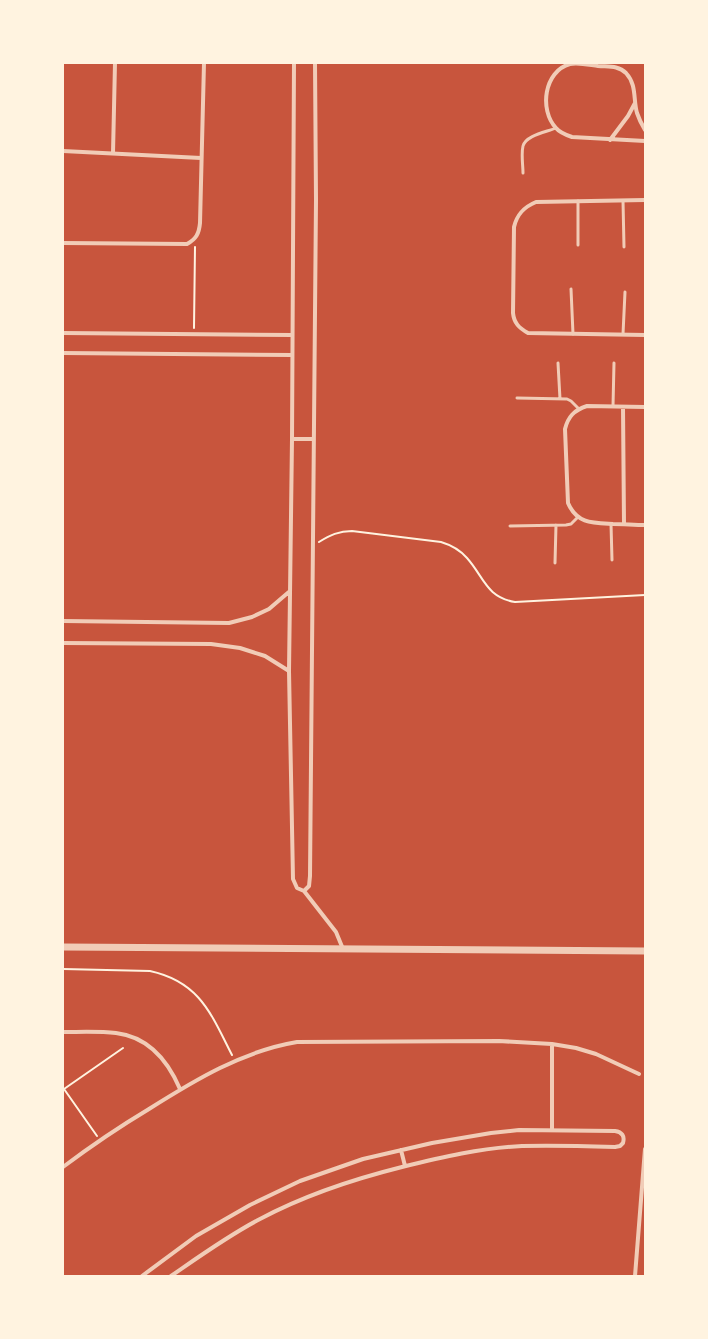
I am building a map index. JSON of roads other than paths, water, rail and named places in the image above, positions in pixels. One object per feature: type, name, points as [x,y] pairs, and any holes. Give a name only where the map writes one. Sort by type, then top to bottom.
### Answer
[{"type":"street","points":[[113,153],[115,63]]},
{"type":"street","points":[[63,243],[187,244],[195,240],[199,232],[200,223],[204,63]]},
{"type":"street","points":[[294,63],[289,671],[293,879],[297,888],[300,891],[304,891],[336,932],[344,949]]},
{"type":"street","points":[[304,891],[309,886],[310,882],[316,200],[315,63]]},
{"type":"street","points":[[645,130],[637,113],[633,84],[630,78],[619,67],[571,64],[557,73],[548,87],[546,104],[551,121],[556,128],[564,134],[572,137],[645,141]]},
{"type":"street","points":[[610,140],[628,116],[635,103]]},
{"type":"street","points":[[63,151],[201,158]]},
{"type":"street","points":[[645,200],[536,202],[525,207],[517,216],[514,227],[513,313],[517,325],[528,333],[645,335]]},
{"type":"street","points":[[63,333],[292,335]]},
{"type":"street","points":[[63,353],[292,355]]},
{"type":"street","points":[[645,407],[586,406],[578,409],[572,414],[567,421],[565,429],[568,503],[571,511],[578,517],[595,523],[645,525]]},
{"type":"street","points":[[624,407],[624,524]]},
{"type":"street","points":[[292,438],[314,439]]},
{"type":"street","points":[[63,621],[229,623],[252,617],[270,609],[290,591]]},
{"type":"street","points":[[63,643],[211,644],[240,648],[265,656],[289,671]]},
{"type":"street","points":[[63,947],[645,951]]},
{"type":"street","points":[[63,1032],[115,1033],[136,1039],[146,1044],[162,1057],[172,1070],[180,1089]]},
{"type":"street","points":[[63,1167],[100,1140],[180,1089],[235,1060],[279,1045],[297,1042],[499,1042],[552,1044],[576,1048],[596,1054],[639,1074]]},
{"type":"street","points":[[552,1044],[552,1130]]},
{"type":"street","points":[[142,1276],[196,1236],[250,1205],[300,1181],[357,1161],[432,1142],[519,1130],[615,1131],[622,1133],[624,1140],[623,1143],[616,1147],[550,1146],[463,1152],[405,1166],[339,1185],[298,1201],[261,1218],[206,1252],[171,1276]]},
{"type":"street","points":[[635,1276],[645,1149]]},
{"type":"street","points":[[401,1150],[405,1166]]},
{"type":"lane","points":[[523,173],[522,152],[526,140],[556,128]]},
{"type":"lane","points":[[578,201],[578,244]]},
{"type":"lane","points":[[623,201],[624,247]]},
{"type":"lane","points":[[571,289],[573,334]]},
{"type":"lane","points":[[623,334],[625,292]]},
{"type":"lane","points":[[558,363],[560,399]]},
{"type":"lane","points":[[613,406],[614,363]]},
{"type":"lane","points":[[517,398],[567,400],[578,409]]},
{"type":"lane","points":[[510,526],[556,526],[571,524],[578,517]]},
{"type":"lane","points":[[611,524],[612,560]]},
{"type":"lane","points":[[555,563],[556,526]]}]
